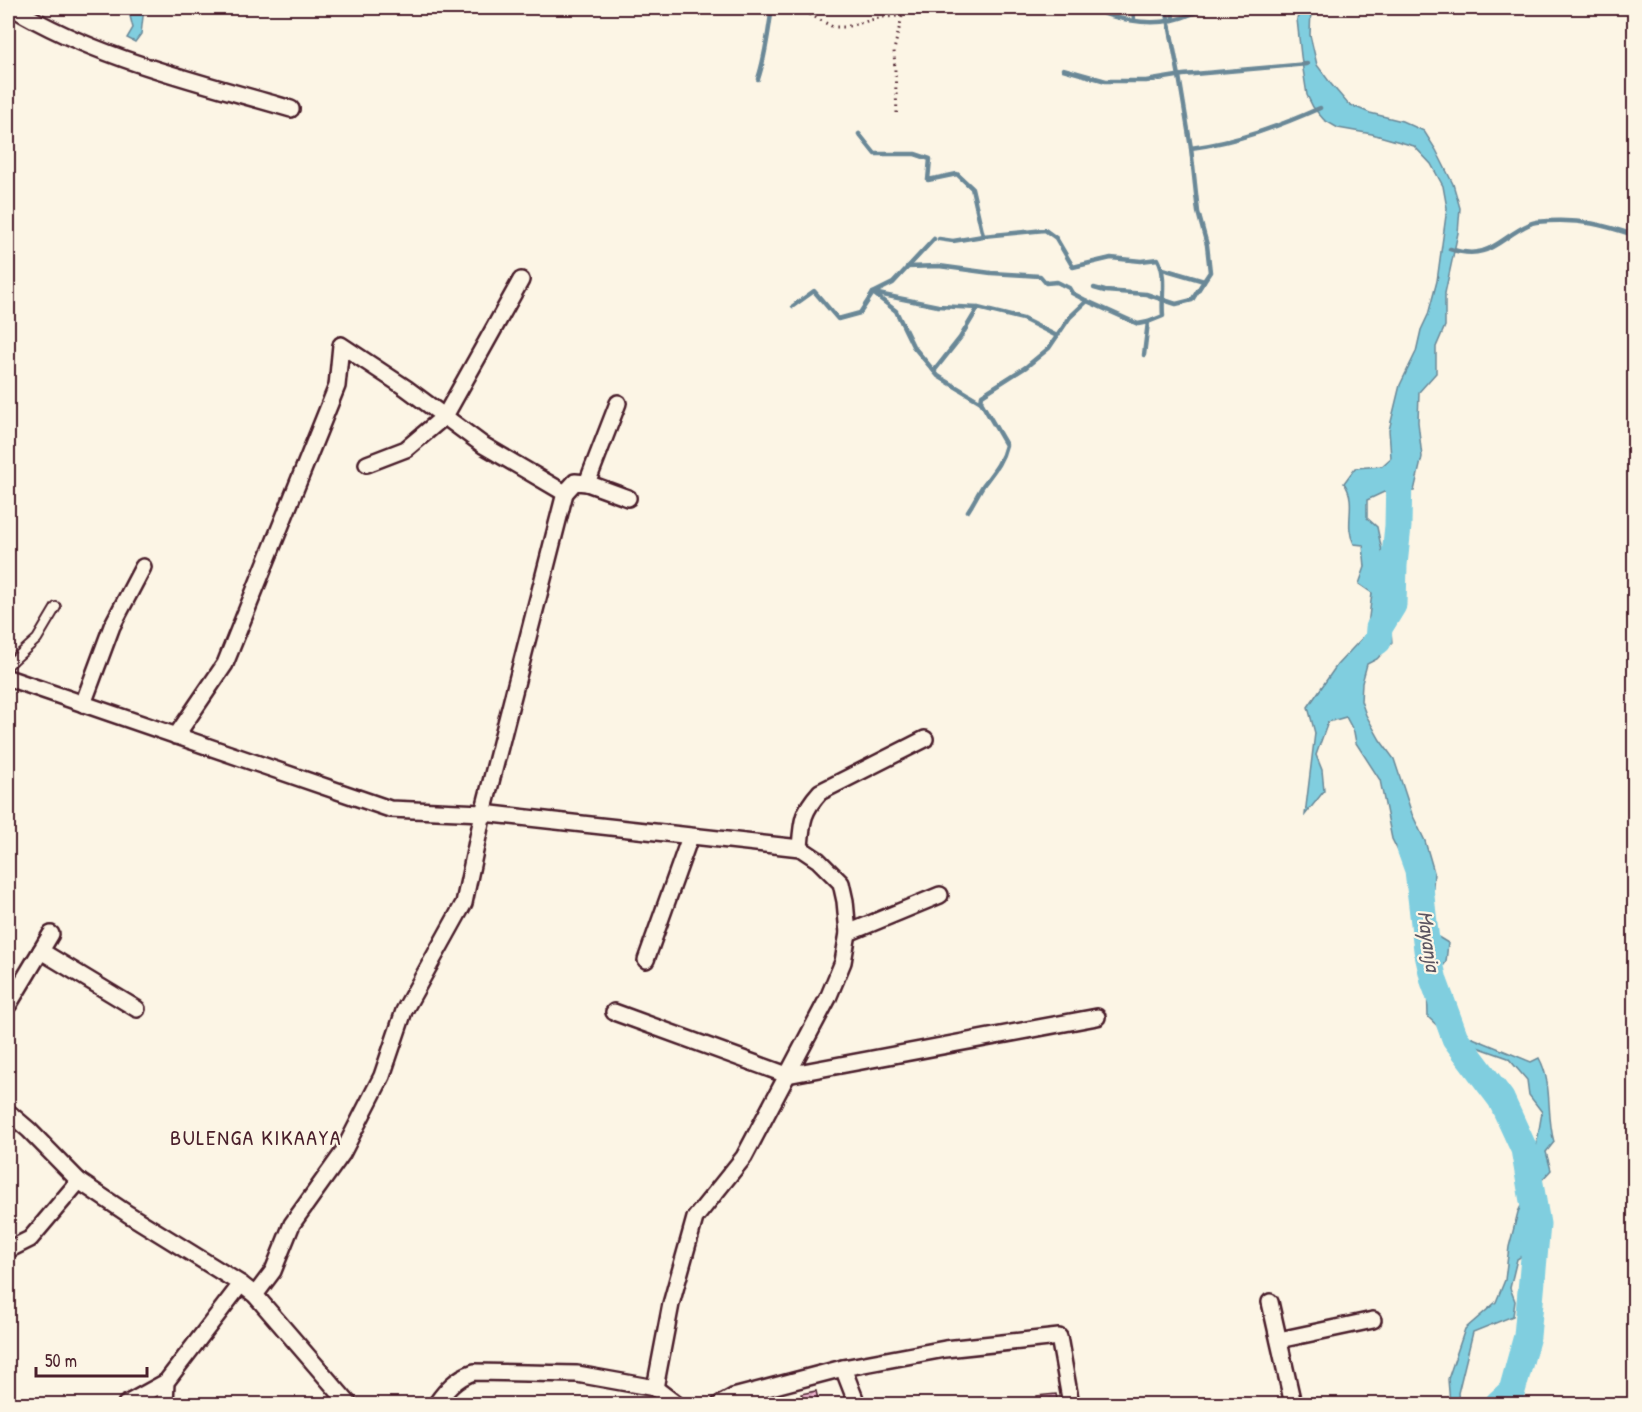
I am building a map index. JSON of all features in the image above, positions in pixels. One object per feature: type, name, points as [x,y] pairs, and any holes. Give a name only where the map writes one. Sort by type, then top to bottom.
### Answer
[{"type":"street","points":[[13,8],[41,24],[112,56],[291,109]]},
{"type":"street","points":[[367,464],[406,449],[444,416],[520,280]]},
{"type":"street","points":[[176,736],[225,664],[337,386],[341,345],[406,388],[483,445],[565,493]]},
{"type":"street","points":[[587,483],[618,403]]},
{"type":"street","points":[[255,1295],[273,1271],[292,1224],[342,1154],[382,1076],[404,1011],[464,903],[483,813],[565,493],[575,482],[587,483],[628,498]]},
{"type":"street","points":[[82,704],[112,626],[143,567]]},
{"type":"street","points":[[8,678],[390,809],[483,813],[800,848],[809,852],[834,874],[841,883],[848,933],[840,971],[744,1157],[695,1218],[671,1304],[655,1388]]},
{"type":"street","points":[[800,848],[802,823],[807,806],[820,792],[925,739]]},
{"type":"street","points":[[646,960],[690,837]]},
{"type":"street","points":[[848,933],[940,895]]},
{"type":"street","points":[[8,1003],[51,934]]},
{"type":"street","points":[[40,951],[137,1010]]},
{"type":"street","points":[[614,1012],[787,1074],[1097,1017]]},
{"type":"street","points":[[8,1112],[79,1181],[255,1295],[350,1404]]},
{"type":"street","points":[[8,1250],[30,1239],[79,1181]]},
{"type":"street","points":[[126,1404],[166,1382],[241,1284]]},
{"type":"street","points":[[1270,1302],[1293,1404]]},
{"type":"street","points":[[1279,1340],[1373,1320]]},
{"type":"street","points":[[720,1404],[733,1397],[843,1368],[945,1349],[1059,1337],[1071,1404]]},
{"type":"street","points":[[843,1368],[856,1404]]},
{"type":"street","points":[[436,1404],[461,1377],[474,1372],[578,1374],[655,1388],[676,1404]]},
{"type":"street","points":[[165,1404],[166,1382]]},
{"type":"lane","points":[[8,665],[38,639],[56,607]]},
{"type":"path","points":[[794,8],[832,27],[845,27],[882,17],[902,16]]},
{"type":"path","points":[[897,113],[894,50],[904,8]]},
{"type":"water","points":[[128,8],[144,8],[141,34],[135,42],[127,38],[133,28]]},
{"type":"water","points":[[1301,8],[1311,8],[1310,35],[1317,65],[1331,84],[1348,104],[1370,113],[1402,121],[1424,131],[1453,184],[1460,208],[1458,233],[1445,293],[1445,326],[1436,347],[1436,373],[1419,392],[1418,422],[1422,457],[1414,491],[1384,492],[1367,500],[1367,518],[1377,527],[1386,570],[1392,643],[1377,659],[1367,664],[1362,683],[1361,701],[1380,740],[1394,759],[1412,814],[1425,841],[1434,872],[1430,932],[1448,943],[1446,962],[1441,969],[1440,1014],[1463,1034],[1531,1062],[1539,1058],[1548,1088],[1554,1142],[1546,1152],[1551,1170],[1540,1182],[1530,1251],[1517,1259],[1510,1288],[1515,1301],[1513,1316],[1473,1332],[1458,1393],[1459,1404],[1450,1404],[1448,1379],[1465,1329],[1496,1302],[1505,1280],[1509,1247],[1518,1212],[1529,1189],[1542,1112],[1529,1095],[1527,1080],[1508,1058],[1449,1037],[1428,1017],[1427,978],[1417,961],[1415,942],[1428,909],[1426,890],[1406,867],[1392,839],[1380,780],[1356,743],[1354,732],[1346,717],[1328,722],[1316,755],[1322,770],[1324,791],[1305,815],[1315,733],[1308,707],[1337,665],[1367,633],[1372,593],[1359,584],[1365,567],[1363,545],[1354,544],[1351,536],[1350,498],[1344,483],[1355,468],[1382,466],[1391,458],[1389,430],[1400,385],[1416,352],[1437,281],[1447,208],[1443,186],[1431,164],[1414,146],[1372,134],[1338,128],[1324,120],[1313,107],[1307,95],[1301,56],[1297,19]]},
{"type":"building","points":[[816,1391],[819,1404],[804,1404],[801,1394]]},
{"type":"building","points":[[1056,1394],[1058,1404],[1038,1404],[1037,1396]]},
{"type":"waterway","points":[[758,79],[772,8]]},
{"type":"waterway","points":[[1090,8],[1141,22],[1178,19],[1209,8]]},
{"type":"waterway","points":[[1133,8],[1134,20]]},
{"type":"waterway","points":[[1166,8],[1191,148]]},
{"type":"waterway","points":[[1172,8],[1173,20]]},
{"type":"waterway","points":[[1063,69],[1106,81],[1146,81],[1183,75],[1307,64]]},
{"type":"waterway","points":[[1163,269],[1204,281],[1210,272],[1207,245],[1198,212],[1191,148],[1257,133],[1320,108]]},
{"type":"waterway","points":[[859,134],[875,154],[915,154],[930,159],[928,180],[957,174],[972,188],[983,236],[1045,230],[1056,238],[1073,267],[1111,258],[1141,261],[1158,259],[1163,279],[1163,316],[1148,322],[1144,355]]},
{"type":"waterway","points":[[1450,249],[1475,253],[1493,247],[1532,223],[1548,221],[1592,224],[1634,235]]},
{"type":"waterway","points":[[939,239],[953,241],[983,236]]},
{"type":"waterway","points":[[793,306],[814,291],[838,319],[860,313],[873,293],[893,283],[934,239]]},
{"type":"waterway","points":[[907,267],[939,266],[991,273],[1040,276],[1046,283],[1057,282],[1087,301],[1138,324],[1148,322]]},
{"type":"waterway","points":[[1094,288],[1146,294],[1176,304],[1192,300],[1204,281]]},
{"type":"waterway","points":[[981,402],[938,376],[913,346],[896,311],[873,293],[938,306],[978,308],[1023,319],[1057,336]]},
{"type":"waterway","points":[[968,511],[1000,461],[1006,445],[981,402],[982,395],[1026,367],[1049,348],[1070,317],[1087,301]]},
{"type":"waterway","points":[[934,371],[960,338],[978,308]]},
{"type":"waterway","name":"Mayanja","points":[[1375,643],[1378,641],[1379,628],[1393,605],[1399,476],[1407,457]]},
{"type":"waterway","name":"Mayanja","points":[[1410,848],[1418,870],[1427,950],[1434,981],[1455,1038],[1501,1099],[1524,1149],[1537,1224],[1527,1336],[1512,1391],[1498,1404]]},
{"type":"district","name":"BULENGA KIKAAYA","points":[[256,1137]]}]
